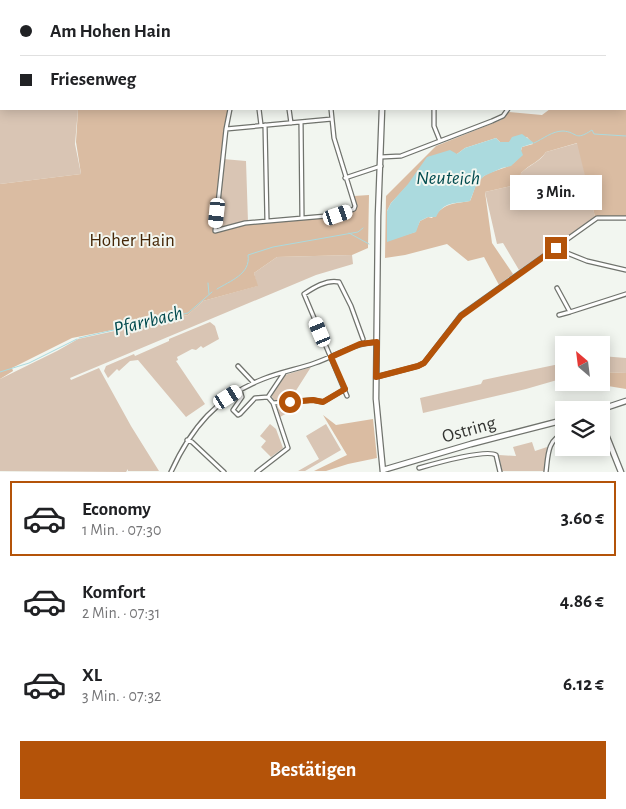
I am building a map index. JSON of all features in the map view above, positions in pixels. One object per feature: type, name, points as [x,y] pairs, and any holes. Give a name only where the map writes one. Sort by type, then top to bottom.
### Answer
[{"type":"main road","points":[[382,110],[378,216],[376,408],[383,471]]},
{"type":"main road","points":[[610,406],[626,401]]},
{"type":"main road","name":"Ostring","points":[[383,471],[494,438],[555,422]]},
{"type":"main road","points":[[610,446],[619,471]]},
{"type":"street","points":[[230,110],[215,231],[245,223],[338,215],[349,211],[354,206],[334,138],[331,110]]},
{"type":"street","points":[[259,110],[263,125],[267,222]]},
{"type":"street","points":[[289,110],[291,123]]},
{"type":"street","points":[[434,110],[434,126],[440,142]]},
{"type":"street","points":[[381,157],[400,156],[440,142],[499,117],[508,110]]},
{"type":"street","points":[[226,129],[332,119]]},
{"type":"street","points":[[301,122],[302,218]]},
{"type":"street","points":[[345,178],[381,166]]},
{"type":"street","points":[[376,377],[424,363],[461,316],[597,218],[626,218]]},
{"type":"street","points":[[556,248],[594,263],[626,270]]},
{"type":"street","points":[[347,396],[304,294],[334,281],[339,282],[352,306],[363,339]]},
{"type":"street","points":[[557,288],[570,312]]},
{"type":"street","points":[[559,315],[626,294]]},
{"type":"street","points":[[171,472],[195,428],[210,412],[240,390],[284,372],[331,357],[360,344],[377,342]]},
{"type":"street","points":[[238,366],[254,383]]},
{"type":"street","points":[[268,397],[284,372]]},
{"type":"street","points":[[273,403],[313,400],[323,402],[345,389]]},
{"type":"street","points":[[240,390],[242,396],[233,408],[238,415],[255,398],[268,397]]},
{"type":"street","points":[[257,472],[288,448],[273,403],[268,397]]},
{"type":"street","points":[[187,440],[192,442],[224,472]]},
{"type":"street","points":[[546,472],[551,443],[555,440]]},
{"type":"street","points":[[419,468],[474,455],[495,454],[500,472]]},
{"type":"shaded area","name":"Hoher Hain","points":[[0,110],[78,110],[75,144],[81,174],[0,184]]},
{"type":"shaded area","points":[[578,143],[595,217],[519,270],[503,243],[497,244],[485,192],[520,184],[521,173],[546,152]]},
{"type":"shaded area","points":[[223,159],[246,161],[248,222],[216,230]]},
{"type":"shaded area","points":[[352,255],[353,264],[316,275],[70,378],[71,380],[99,368],[131,426],[159,471],[128,471],[128,469],[126,472],[0,471],[0,379],[78,339],[188,315],[203,301],[257,286],[254,273],[277,257]]},
{"type":"shaded area","points":[[210,322],[215,326],[219,339],[203,348],[201,346],[196,350],[192,349],[177,357],[178,360],[176,361],[205,404],[186,417],[138,360],[130,361],[119,371],[117,369],[108,378],[104,371],[106,366],[134,354],[135,356]]},
{"type":"shaded area","points":[[610,357],[626,358],[626,373],[610,372]]},
{"type":"shaded area","points":[[555,365],[555,381],[423,413],[420,398],[481,384],[483,380]]},
{"type":"shaded area","points":[[311,367],[290,400],[277,402],[273,399],[271,395],[285,375]]},
{"type":"shaded area","points":[[277,406],[295,406],[296,408],[280,417]]},
{"type":"shaded area","points":[[270,424],[276,429],[283,448],[271,457],[261,447],[266,441],[260,436]]},
{"type":"shaded area","points":[[326,424],[341,450],[305,471],[298,471],[319,459],[306,436]]},
{"type":"shaded area","points":[[532,442],[535,451],[547,447],[544,471],[502,471],[499,455],[516,456],[513,447]]},
{"type":"green space","name":"Hoher Hain","points":[[78,110],[230,110],[218,182],[215,230],[245,223],[338,215],[349,211],[355,206],[354,196],[369,195],[368,248],[352,255],[277,257],[254,273],[258,286],[203,301],[188,315],[72,338],[12,368],[13,371],[0,379],[0,184],[81,174],[76,142]]},
{"type":"green space","points":[[549,110],[626,110],[626,218],[595,217],[577,143],[546,152],[521,173],[520,184],[485,192],[492,243],[513,274],[499,285],[484,257],[468,261],[447,244],[385,258],[386,196],[436,146],[501,120],[509,112],[542,115]],"holes":[[[527,137],[533,144],[522,147],[518,158],[509,166],[487,174],[478,182],[470,201],[445,207],[432,218],[428,217],[420,221],[415,232],[387,241],[387,211],[391,203],[409,184],[428,157],[457,154],[465,148],[496,138],[500,142],[509,142]]]},
{"type":"green space","points":[[610,372],[626,373],[626,389],[610,386]]},
{"type":"green space","points":[[323,415],[336,425],[373,419],[377,458],[326,471],[314,471],[347,455]]},
{"type":"water","name":"Neuteich","points":[[522,134],[534,143],[522,147],[523,155],[511,166],[484,176],[477,183],[470,201],[446,206],[442,208],[436,217],[428,217],[420,221],[416,232],[387,242],[387,211],[391,203],[408,184],[427,157],[450,150],[457,154],[465,148],[496,138],[500,142],[509,142],[512,137]]},
{"type":"waterway","name":"Pfarrbach","points":[[534,143],[559,131],[579,136],[592,130],[594,134],[626,136]]},
{"type":"waterway","name":"Pfarrbach","points":[[217,289],[243,272],[248,262],[248,255],[273,247],[358,232],[363,228]]},
{"type":"waterway","name":"Pfarrbach","points":[[349,233],[369,244]]},
{"type":"waterway","points":[[208,283],[209,294]]},
{"type":"waterway","name":"Pfarrbach","points":[[79,338],[188,313],[212,292]]},
{"type":"waterway","name":"Pfarrbach","points":[[0,372],[29,363],[77,339]]},
{"type":"route","points":[[290,402],[313,400],[323,402],[345,389],[331,357],[360,344],[377,342],[376,377],[424,363],[461,316],[556,248]]}]
